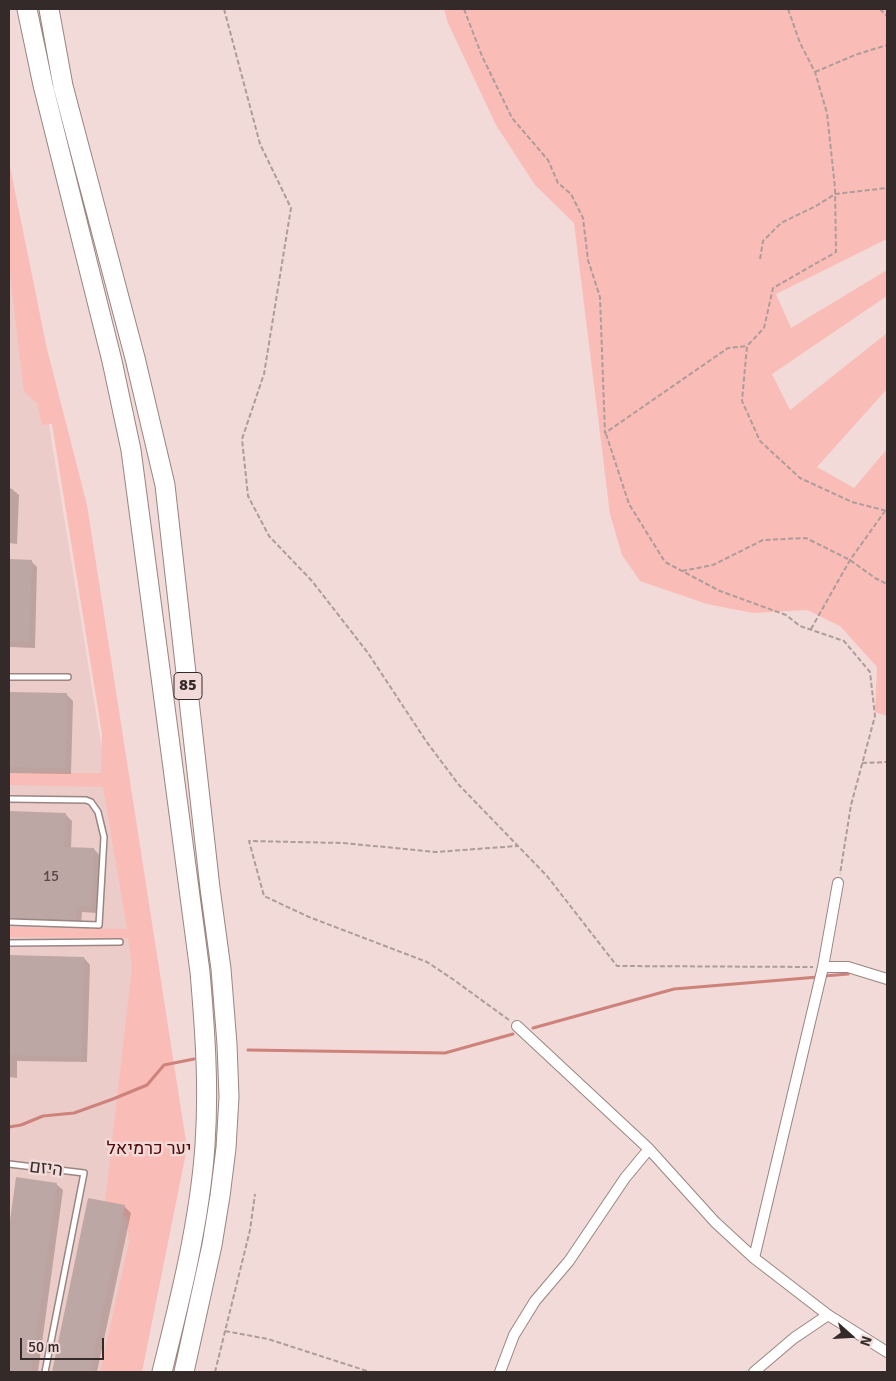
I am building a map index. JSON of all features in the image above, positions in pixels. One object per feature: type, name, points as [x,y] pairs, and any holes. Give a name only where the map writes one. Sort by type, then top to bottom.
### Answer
[{"type":"highway","name":"85","points":[[27,9],[43,85],[112,361],[131,450],[200,972],[206,1045],[207,1097],[205,1147],[200,1192],[191,1241],[162,1372]]},
{"type":"highway","name":"85","points":[[48,9],[62,86],[135,358],[165,485],[210,888],[221,970],[229,1098],[226,1148],[212,1245],[184,1372]]},
{"type":"street","points":[[754,1258],[823,968],[838,883]]},
{"type":"street","points":[[823,968],[848,967],[887,979]]},
{"type":"street","points":[[517,1026],[649,1149],[714,1222],[754,1258],[828,1314],[887,1352]]},
{"type":"street","points":[[500,1372],[514,1334],[535,1301],[569,1261],[625,1178],[649,1149]]},
{"type":"street","points":[[754,1372],[794,1338],[828,1314]]},
{"type":"lane","points":[[9,677],[68,677]]},
{"type":"lane","points":[[9,799],[86,800],[91,802],[98,812],[104,837],[99,925],[9,922]]},
{"type":"lane","points":[[9,943],[120,942]]},
{"type":"lane","name":"היזם","points":[[9,1164],[84,1173],[45,1372]]},
{"type":"path","points":[[224,9],[260,144],[291,208],[264,374],[242,439],[248,496],[269,536],[312,581],[368,653],[426,741],[460,785],[547,876],[617,966],[823,968]]},
{"type":"path","points":[[464,9],[482,56],[512,118],[548,160],[558,183],[571,194],[583,218],[588,260],[600,297],[605,433],[629,504],[665,562],[720,590],[786,615],[800,626],[844,641],[870,672],[875,716],[851,805],[838,883]]},
{"type":"path","points":[[788,9],[800,44],[815,72],[827,113],[835,194],[836,252],[773,288],[764,328],[747,346],[742,401],[760,441],[800,478],[852,502],[886,511],[850,560],[810,630]]},
{"type":"path","points":[[880,9],[887,16]]},
{"type":"path","points":[[815,72],[855,55],[887,45]]},
{"type":"path","points":[[760,259],[763,241],[782,223],[835,194],[887,188]]},
{"type":"path","points":[[605,433],[728,348],[747,346]]},
{"type":"path","points":[[682,571],[713,565],[762,540],[806,538],[850,560],[887,584]]},
{"type":"path","points":[[862,763],[887,762]]},
{"type":"path","points":[[517,846],[436,852],[343,843],[249,841],[264,896],[309,917],[427,962],[517,1026]]},
{"type":"path","points":[[215,1372],[250,1230],[255,1194]]},
{"type":"path","points":[[225,1331],[268,1339],[370,1372]]},
{"type":"shaded area","points":[[9,181],[162,1116],[113,1372],[9,1372]]},
{"type":"green space","points":[[444,9],[887,9],[887,239],[776,294],[791,328],[887,270],[887,296],[772,374],[790,410],[887,333],[887,389],[817,467],[854,488],[887,449],[887,716],[875,712],[877,667],[840,626],[807,610],[753,613],[707,604],[640,581],[622,555],[610,514],[574,223],[535,185],[496,125],[448,23]]},
{"type":"green space","name":"יער כרמיאל","points":[[9,162],[47,349],[87,505],[187,1148],[142,1372],[100,1372],[129,1242],[127,1218],[105,1203],[132,967],[128,938],[9,937],[9,927],[127,929],[103,787],[9,785],[9,773],[101,773],[102,734],[52,424],[42,425],[37,403],[24,392],[9,265]]},
{"type":"building","points":[[9,559],[32,560],[29,642],[9,641]]},
{"type":"building","points":[[9,692],[67,693],[65,768],[9,767]]},
{"type":"building","points":[[9,811],[66,813],[64,847],[94,848],[92,907],[76,907],[76,920],[9,918]]},
{"type":"building","points":[[9,955],[84,957],[82,1057],[9,1055]]},
{"type":"building","points":[[16,1177],[57,1183],[31,1372],[9,1372],[9,1228]]},
{"type":"building","points":[[88,1198],[125,1205],[90,1372],[52,1372]]},
{"type":"waterway","points":[[824,976],[848,974]]},
{"type":"waterway","points":[[533,1028],[674,989],[818,977]]},
{"type":"waterway","points":[[248,1050],[445,1053],[513,1034]]},
{"type":"waterway","points":[[9,1127],[21,1125],[43,1116],[74,1113],[113,1099],[147,1085],[164,1065],[194,1059]]}]
